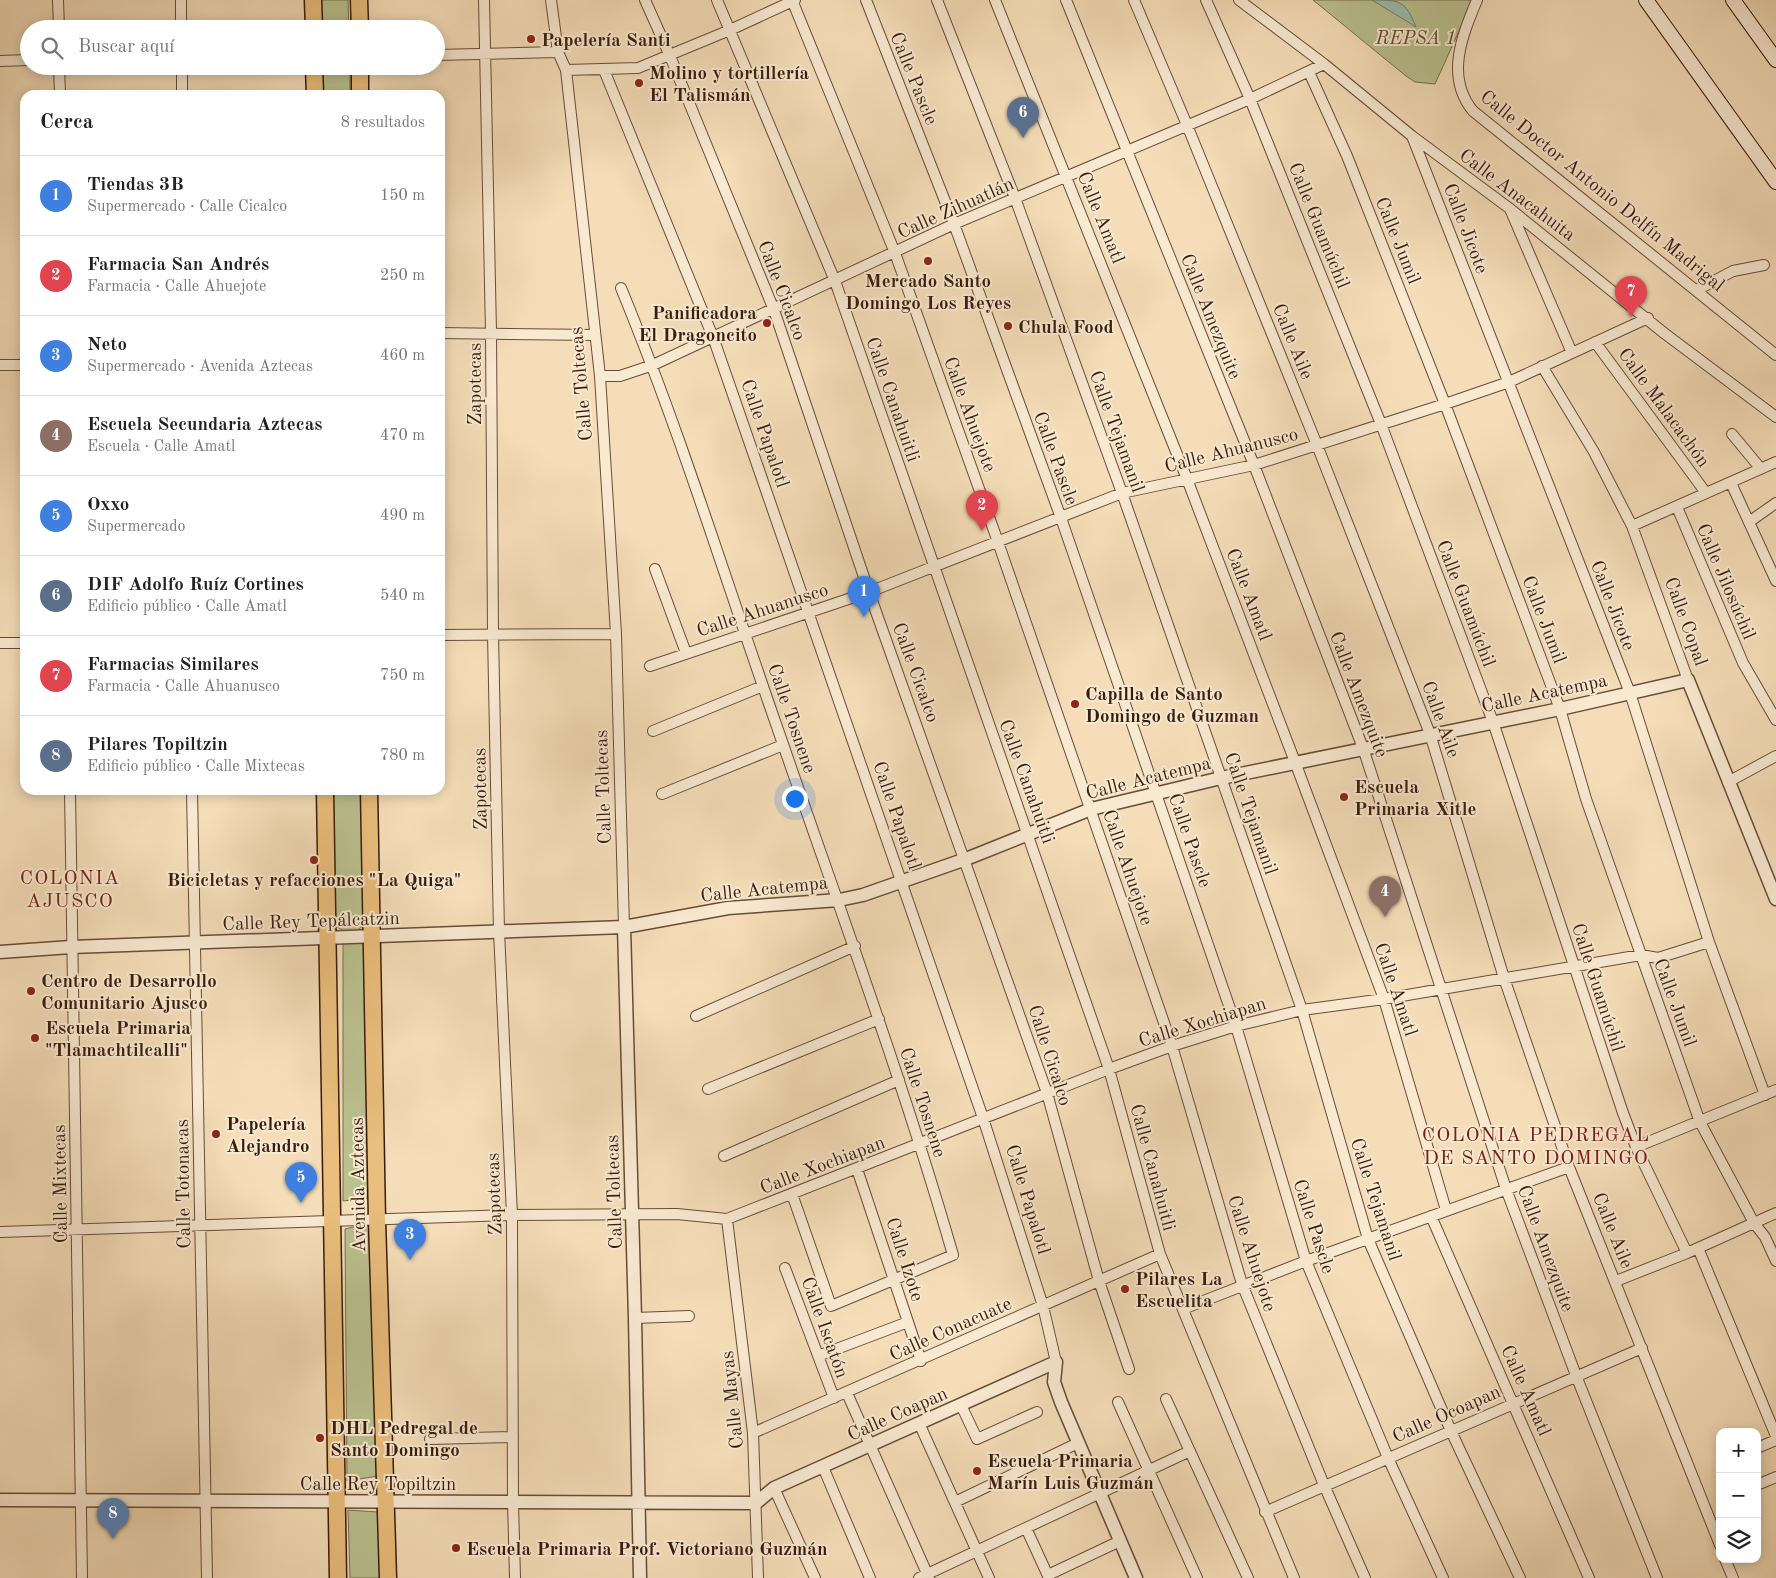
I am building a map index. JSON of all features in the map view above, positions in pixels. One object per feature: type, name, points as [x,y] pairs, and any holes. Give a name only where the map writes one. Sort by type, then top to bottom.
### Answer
[{"type":"main road","points":[[313,0],[314,20]]},
{"type":"main road","points":[[359,0],[360,20]]},
{"type":"main road","points":[[1646,0],[1776,182]]},
{"type":"main road","points":[[1733,0],[1776,60]]},
{"type":"main road","points":[[314,75],[315,90]]},
{"type":"main road","points":[[360,75],[360,90]]},
{"type":"main road","name":"Avenida Aztecas","points":[[325,795],[338,1578]]},
{"type":"main road","name":"Avenida Aztecas","points":[[368,795],[377,1220],[388,1578]]},
{"type":"street","points":[[58,0],[59,20]]},
{"type":"street","points":[[181,0],[181,20]]},
{"type":"street","name":"Zapotecas","points":[[484,0],[491,332],[493,634],[499,931],[512,1215],[515,1578]]},
{"type":"street","name":"Calle Toltecas","points":[[551,0],[558,52],[566,70],[600,376],[616,634],[635,1318],[640,1578]]},
{"type":"street","name":"Calle Cicalco","points":[[645,0],[670,56],[774,310],[869,592],[966,859],[1047,1093],[1099,1281],[1129,1369]]},
{"type":"street","name":"Calle Canahuitli","points":[[717,0],[835,281],[1110,1069],[1160,1254],[1265,1512],[1294,1578]]},
{"type":"street","points":[[566,70],[638,68],[730,30],[793,0]]},
{"type":"street","name":"Calle Ahuejote","points":[[793,0],[895,253],[998,542],[1172,1046],[1242,1284],[1324,1485],[1365,1578]]},
{"type":"street","name":"Calle Pascle","points":[[866,0],[954,224],[1061,518],[1157,793],[1236,1026],[1306,1261],[1388,1458],[1443,1578]]},
{"type":"street","name":"Calle Tejamanil","points":[[936,0],[1016,198],[1222,778],[1302,1010],[1368,1239],[1451,1431],[1520,1578]]},
{"type":"street","name":"Calle Amatl","points":[[996,0],[1187,479],[1296,762],[1384,999],[1446,1210]]},
{"type":"street","name":"Calle Amezquite","points":[[1066,0],[1254,465],[1363,748],[1439,989],[1506,1189],[1577,1378],[1657,1578]]},
{"type":"street","name":"Calle Aile","points":[[1134,0],[1318,445],[1430,734],[1504,978],[1569,1167],[1716,1535]]},
{"type":"street","name":"Calle Guamúchil","points":[[1206,0],[1250,99],[1381,424],[1493,722],[1636,1147],[1687,1253]]},
{"type":"street","name":"Calle Anacahuita","points":[[1240,0],[1324,64],[1412,136],[1509,208],[1648,318],[1664,333],[1776,417]]},
{"type":"street","name":"Calle Doctor Antonio Delfín Madrigal","points":[[1477,0],[1462,36],[1459,52],[1458,77],[1466,103],[1517,148],[1776,355]]},
{"type":"street","points":[[445,55],[558,52]]},
{"type":"street","points":[[0,61],[20,60]]},
{"type":"street","name":"Calle Zihuatlán","points":[[600,376],[620,376],[653,365],[774,310],[954,224],[1250,99],[1324,64]]},
{"type":"street","name":"Calle Papalotl","points":[[604,70],[713,337],[807,614],[984,1118],[1043,1306],[1056,1362],[1054,1382],[1099,1494],[1136,1578]]},
{"type":"street","name":"Calle Jumil","points":[[1309,72],[1347,156],[1445,404],[1560,709],[1586,799],[1700,1122],[1754,1222],[1765,1237],[1776,1261]]},
{"type":"street","points":[[59,75],[60,90]]},
{"type":"street","points":[[182,75],[182,90]]},
{"type":"street","name":"Calle Jicote","points":[[1412,136],[1630,694],[1709,942],[1772,1094]]},
{"type":"street","points":[[1509,208],[1572,353]]},
{"type":"street","points":[[1697,290],[1733,271],[1764,265]]},
{"type":"street","name":"Calle Tosnene","points":[[621,288],[653,365],[783,745],[855,946],[921,1144],[953,1255],[895,1281]]},
{"type":"street","name":"Calle Ahuanusco","points":[[650,666],[869,592],[1122,493],[1254,465],[1445,404],[1508,382],[1648,318]]},
{"type":"street","points":[[445,333],[595,334]]},
{"type":"street","name":"Calle Malacachón","points":[[1595,342],[1706,493]]},
{"type":"street","points":[[0,365],[20,365]]},
{"type":"street","name":"Calle Copal","points":[[1542,366],[1594,452],[1632,526],[1688,680],[1776,899]]},
{"type":"street","points":[[1732,434],[1761,469]]},
{"type":"street","points":[[1632,526],[1776,462]]},
{"type":"street","points":[[1731,483],[1776,581]]},
{"type":"street","points":[[1749,522],[1776,503]]},
{"type":"street","name":"Calle Jilosúchil","points":[[1677,507],[1743,663],[1776,720]]},
{"type":"street","points":[[655,570],[686,653]]},
{"type":"street","points":[[445,635],[616,634]]},
{"type":"street","points":[[0,643],[20,643]]},
{"type":"street","name":"Calle Acatempa","points":[[624,927],[728,908],[839,900],[902,882],[966,859],[1091,809],[1296,762],[1560,709],[1688,680]]},
{"type":"street","points":[[653,731],[763,686]]},
{"type":"street","points":[[662,794],[783,745]]},
{"type":"street","points":[[1728,782],[1776,756]]},
{"type":"street","name":"Calle Mixtecas","points":[[70,795],[79,1500],[82,1578]]},
{"type":"street","name":"Calle Totonacas","points":[[192,795],[207,1578]]},
{"type":"street","name":"Calle Rey Tepálcatzin","points":[[0,952],[195,942],[328,939],[624,927]]},
{"type":"street","name":"Calle Xochiapan","points":[[727,1219],[1110,1069],[1172,1046],[1236,1026],[1302,1010],[1384,999],[1641,955],[1658,958],[1709,942]]},
{"type":"street","points":[[696,1016],[855,946]]},
{"type":"street","points":[[708,1089],[879,1019]]},
{"type":"street","points":[[724,1156],[899,1080]]},
{"type":"street","points":[[1636,1147],[1772,1094]]},
{"type":"street","points":[[1183,1309],[1242,1284],[1569,1167]]},
{"type":"street","name":"Calle Izote","points":[[857,1169],[921,1360]]},
{"type":"street","points":[[792,1194],[832,1306],[895,1281]]},
{"type":"street","points":[[1616,1281],[1687,1253],[1776,1213]]},
{"type":"street","points":[[0,1232],[512,1215],[677,1214],[727,1219]]},
{"type":"street","name":"Calle Amatl","points":[[1431,1216],[1514,1402],[1589,1578]]},
{"type":"street","name":"Calle Mayas","points":[[727,1219],[753,1433],[758,1578]]},
{"type":"street","points":[[1698,1248],[1776,1436]]},
{"type":"street","name":"Calle Conacuate","points":[[753,1433],[1160,1254]]},
{"type":"street","name":"Calle Iscatón","points":[[785,1268],[834,1398]]},
{"type":"street","points":[[635,1318],[689,1316]]},
{"type":"street","points":[[818,1356],[908,1322]]},
{"type":"street","name":"Calle Ocoapan","points":[[1265,1512],[1514,1402],[1577,1378],[1642,1348]]},
{"type":"street","name":"Calle Coapan","points":[[756,1503],[774,1488],[1056,1362]]},
{"type":"street","points":[[847,1393],[925,1577],[1190,1451]]},
{"type":"street","points":[[1166,1399],[1248,1578]]},
{"type":"street","points":[[1118,1402],[1197,1578]]},
{"type":"street","points":[[961,1405],[977,1439],[1037,1412]]},
{"type":"street","points":[[919,1424],[989,1578]]},
{"type":"street","points":[[430,1439],[513,1437]]},
{"type":"street","points":[[1761,1446],[1776,1440]]},
{"type":"street","points":[[955,1502],[1078,1443]]},
{"type":"street","points":[[823,1467],[870,1578]]},
{"type":"street","points":[[1761,1484],[1776,1477]]},
{"type":"street","points":[[774,1488],[815,1578]]},
{"type":"street","name":"Calle Rey Topiltzin","points":[[0,1500],[756,1503]]},
{"type":"street","points":[[1026,1528],[1048,1577],[1120,1541]]},
{"type":"street","points":[[1727,1563],[1733,1578]]},
{"type":"street","points":[[806,1578],[805,1573],[810,1568]]},
{"type":"green space","points":[[320,0],[348,0],[349,20],[320,20]]},
{"type":"green space","name":"REPSA 1","points":[[1313,0],[1473,0],[1435,84],[1415,82],[1406,76]]},
{"type":"green space","points":[[321,75],[350,75],[350,90],[321,90]]},
{"type":"green space","points":[[332,795],[361,795],[364,925],[351,936],[336,926]]},
{"type":"green space","points":[[364,937],[369,1198],[343,1201],[343,942]]},
{"type":"green space","points":[[369,1226],[378,1476],[347,1481],[345,1229]]},
{"type":"green space","points":[[348,1510],[378,1512],[380,1578],[350,1578]]},
{"type":"shaded area","points":[[1372,0],[1389,0],[1400,3],[1408,11],[1416,27]]},
{"type":"place","name":"Papelería Santi","points":[[531,39]]},
{"type":"place","name":"Molino y tortillería El Talismán","points":[[639,83]]},
{"type":"place","name":"DIF Adolfo Ruíz Cortines","points":[[1023,138]]},
{"type":"place","name":"Mercado Santo Domingo Los Reyes","points":[[928,261]]},
{"type":"place","name":"Farmacias Similares","points":[[1631,317]]},
{"type":"place","name":"Panificadora El Dragoncito","points":[[767,323]]},
{"type":"place","name":"Chula Food","points":[[1008,326]]},
{"type":"place","name":"Farmacia San Andrés","points":[[982,531]]},
{"type":"place","name":"Tiendas 3B","points":[[864,617]]},
{"type":"place","name":"Capilla de Santo Domingo de Guzman","points":[[1075,704]]},
{"type":"place","name":"Escuela Primaria Xitle","points":[[1344,797]]},
{"type":"place","name":"Bicicletas y refacciones \"La Quiga\"","points":[[314,860]]},
{"type":"place","name":"Escuela Secundaria Aztecas","points":[[1385,917]]},
{"type":"place","name":"Centro de Desarrollo Comunitario Ajusco","points":[[31,991]]},
{"type":"place","name":"Escuela Primaria \"Tlamachtilcalli\"","points":[[35,1038]]},
{"type":"place","name":"Papelería Alejandro","points":[[216,1134]]},
{"type":"place","name":"Oxxo","points":[[301,1203]]},
{"type":"place","name":"Neto","points":[[410,1260]]},
{"type":"place","name":"Pilares La Escuelita","points":[[1125,1289]]},
{"type":"place","name":"DHL Pedregal de Santo Domingo","points":[[320,1438]]},
{"type":"place","name":"Escuela Primaria Marín Luis Guzmán","points":[[977,1471]]},
{"type":"place","name":"Pilares Topiltzin","points":[[113,1539]]},
{"type":"place","name":"Escuela Primaria Prof. Victoriano Guzmán","points":[[456,1548]]},
{"type":"district","name":"COLONIA AJUSCO","points":[[70,888]]},
{"type":"district","name":"COLONIA PEDREGAL DE SANTO DOMINGO","points":[[1536,1146]]}]
